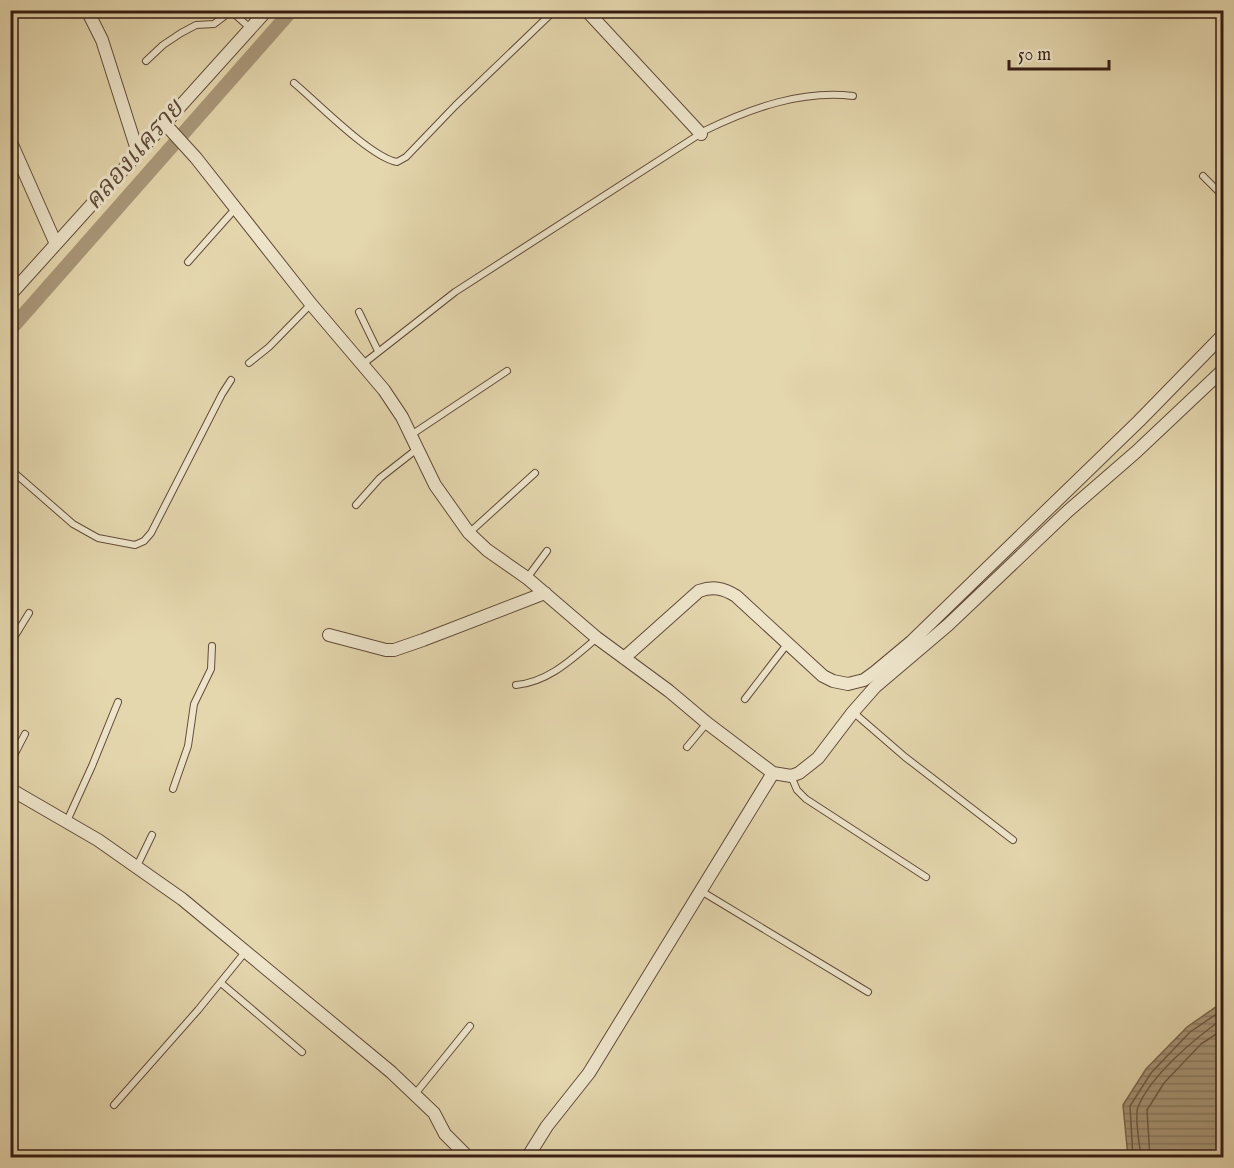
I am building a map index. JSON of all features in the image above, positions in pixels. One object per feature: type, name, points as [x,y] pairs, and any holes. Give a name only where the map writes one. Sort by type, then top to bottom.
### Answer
[{"type":"street","points":[[87,10],[102,40],[138,153]]},
{"type":"street","points":[[10,294],[267,10]]},
{"type":"street","points":[[586,10],[701,134]]},
{"type":"street","points":[[165,125],[196,158],[311,304],[363,364],[402,417],[435,484],[469,533],[487,550],[527,578],[597,638],[773,773],[791,776],[799,773],[818,758],[875,687],[948,625],[1068,511],[1136,452],[1224,369]]},
{"type":"street","points":[[10,140],[56,244]]},
{"type":"street","points":[[624,658],[699,591],[710,587],[725,590],[735,596],[823,676],[848,684],[864,680],[911,642],[1139,421],[1224,334]]},
{"type":"street","points":[[329,634],[386,650],[394,650],[545,593]]},
{"type":"street","points":[[527,1158],[547,1126],[589,1073],[773,773]]},
{"type":"street","points":[[10,789],[137,866],[182,899],[415,1094],[434,1113],[445,1134],[469,1158]]},
{"type":"lane","points":[[294,82],[363,143],[387,160],[397,162],[406,157],[455,106],[555,10]]},
{"type":"lane","points":[[146,61],[163,45],[181,33],[196,25],[214,24],[231,11],[251,28]]},
{"type":"lane","points":[[363,364],[454,292],[701,134],[735,116],[799,97],[853,96]]},
{"type":"lane","points":[[1203,176],[1224,197]]},
{"type":"lane","points":[[188,262],[235,209]]},
{"type":"lane","points":[[249,363],[275,341],[311,304]]},
{"type":"lane","points":[[359,312],[378,351]]},
{"type":"lane","points":[[411,436],[507,371]]},
{"type":"lane","points":[[10,469],[73,524],[98,538],[135,545],[144,541],[151,533],[231,380]]},
{"type":"lane","points":[[356,505],[380,478],[417,449]]},
{"type":"lane","points":[[469,533],[535,472]]},
{"type":"lane","points":[[527,578],[547,550]]},
{"type":"lane","points":[[10,644],[29,613]]},
{"type":"lane","points":[[516,685],[531,684],[550,674],[569,662],[597,638]]},
{"type":"lane","points":[[745,699],[788,643]]},
{"type":"lane","points":[[173,789],[189,746],[194,704],[211,669],[212,646]]},
{"type":"lane","points":[[67,822],[118,702]]},
{"type":"lane","points":[[853,712],[905,757],[1013,840]]},
{"type":"lane","points":[[687,747],[707,723]]},
{"type":"lane","points":[[10,763],[25,734]]},
{"type":"lane","points":[[791,776],[797,790],[806,799],[926,877]]},
{"type":"lane","points":[[137,866],[152,835]]},
{"type":"lane","points":[[700,891],[868,992]]},
{"type":"lane","points":[[114,1105],[221,983],[246,951]]},
{"type":"lane","points":[[221,983],[302,1052]]},
{"type":"lane","points":[[415,1094],[470,1026]]},
{"type":"water","points":[[1223,1002],[1223,1157],[1128,1157],[1123,1105],[1146,1069],[1187,1027]]},
{"type":"waterway","name":"คลองเเคราย","points":[[10,330],[292,10]]}]
